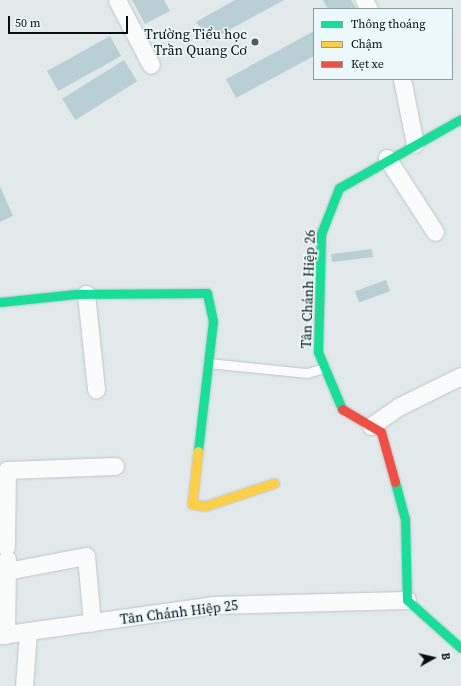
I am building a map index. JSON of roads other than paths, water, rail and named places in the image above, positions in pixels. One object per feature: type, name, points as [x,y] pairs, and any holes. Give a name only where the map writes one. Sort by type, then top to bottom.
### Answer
[{"type":"street","points":[[117,0],[151,65]]},
{"type":"street","points":[[402,80],[415,144]]},
{"type":"street","name":"Tân Chánh Hiệp 26","points":[[407,600],[405,519],[381,432],[344,413],[318,352],[321,234],[339,188],[387,158],[461,119]]},
{"type":"street","points":[[387,158],[436,232]]},
{"type":"street","points":[[0,302],[86,294],[207,293],[213,321],[192,504],[205,506],[274,483]]},
{"type":"street","points":[[86,294],[96,389]]},
{"type":"street","points":[[371,426],[400,406],[461,376]]},
{"type":"street","points":[[3,635],[7,570],[3,541],[7,470],[115,466]]},
{"type":"street","points":[[7,570],[86,556],[92,623]]},
{"type":"street","points":[[407,600],[461,648]]},
{"type":"street","name":"Tân Chánh Hiệp 25","points":[[3,635],[213,605],[407,600]]},
{"type":"street","points":[[24,686],[28,632]]},
{"type":"lane","points":[[208,363],[307,373],[325,368]]},
{"type":"place","name":"Trường Tiểu học Trần Quang Cơ","points":[[255,42]]}]
